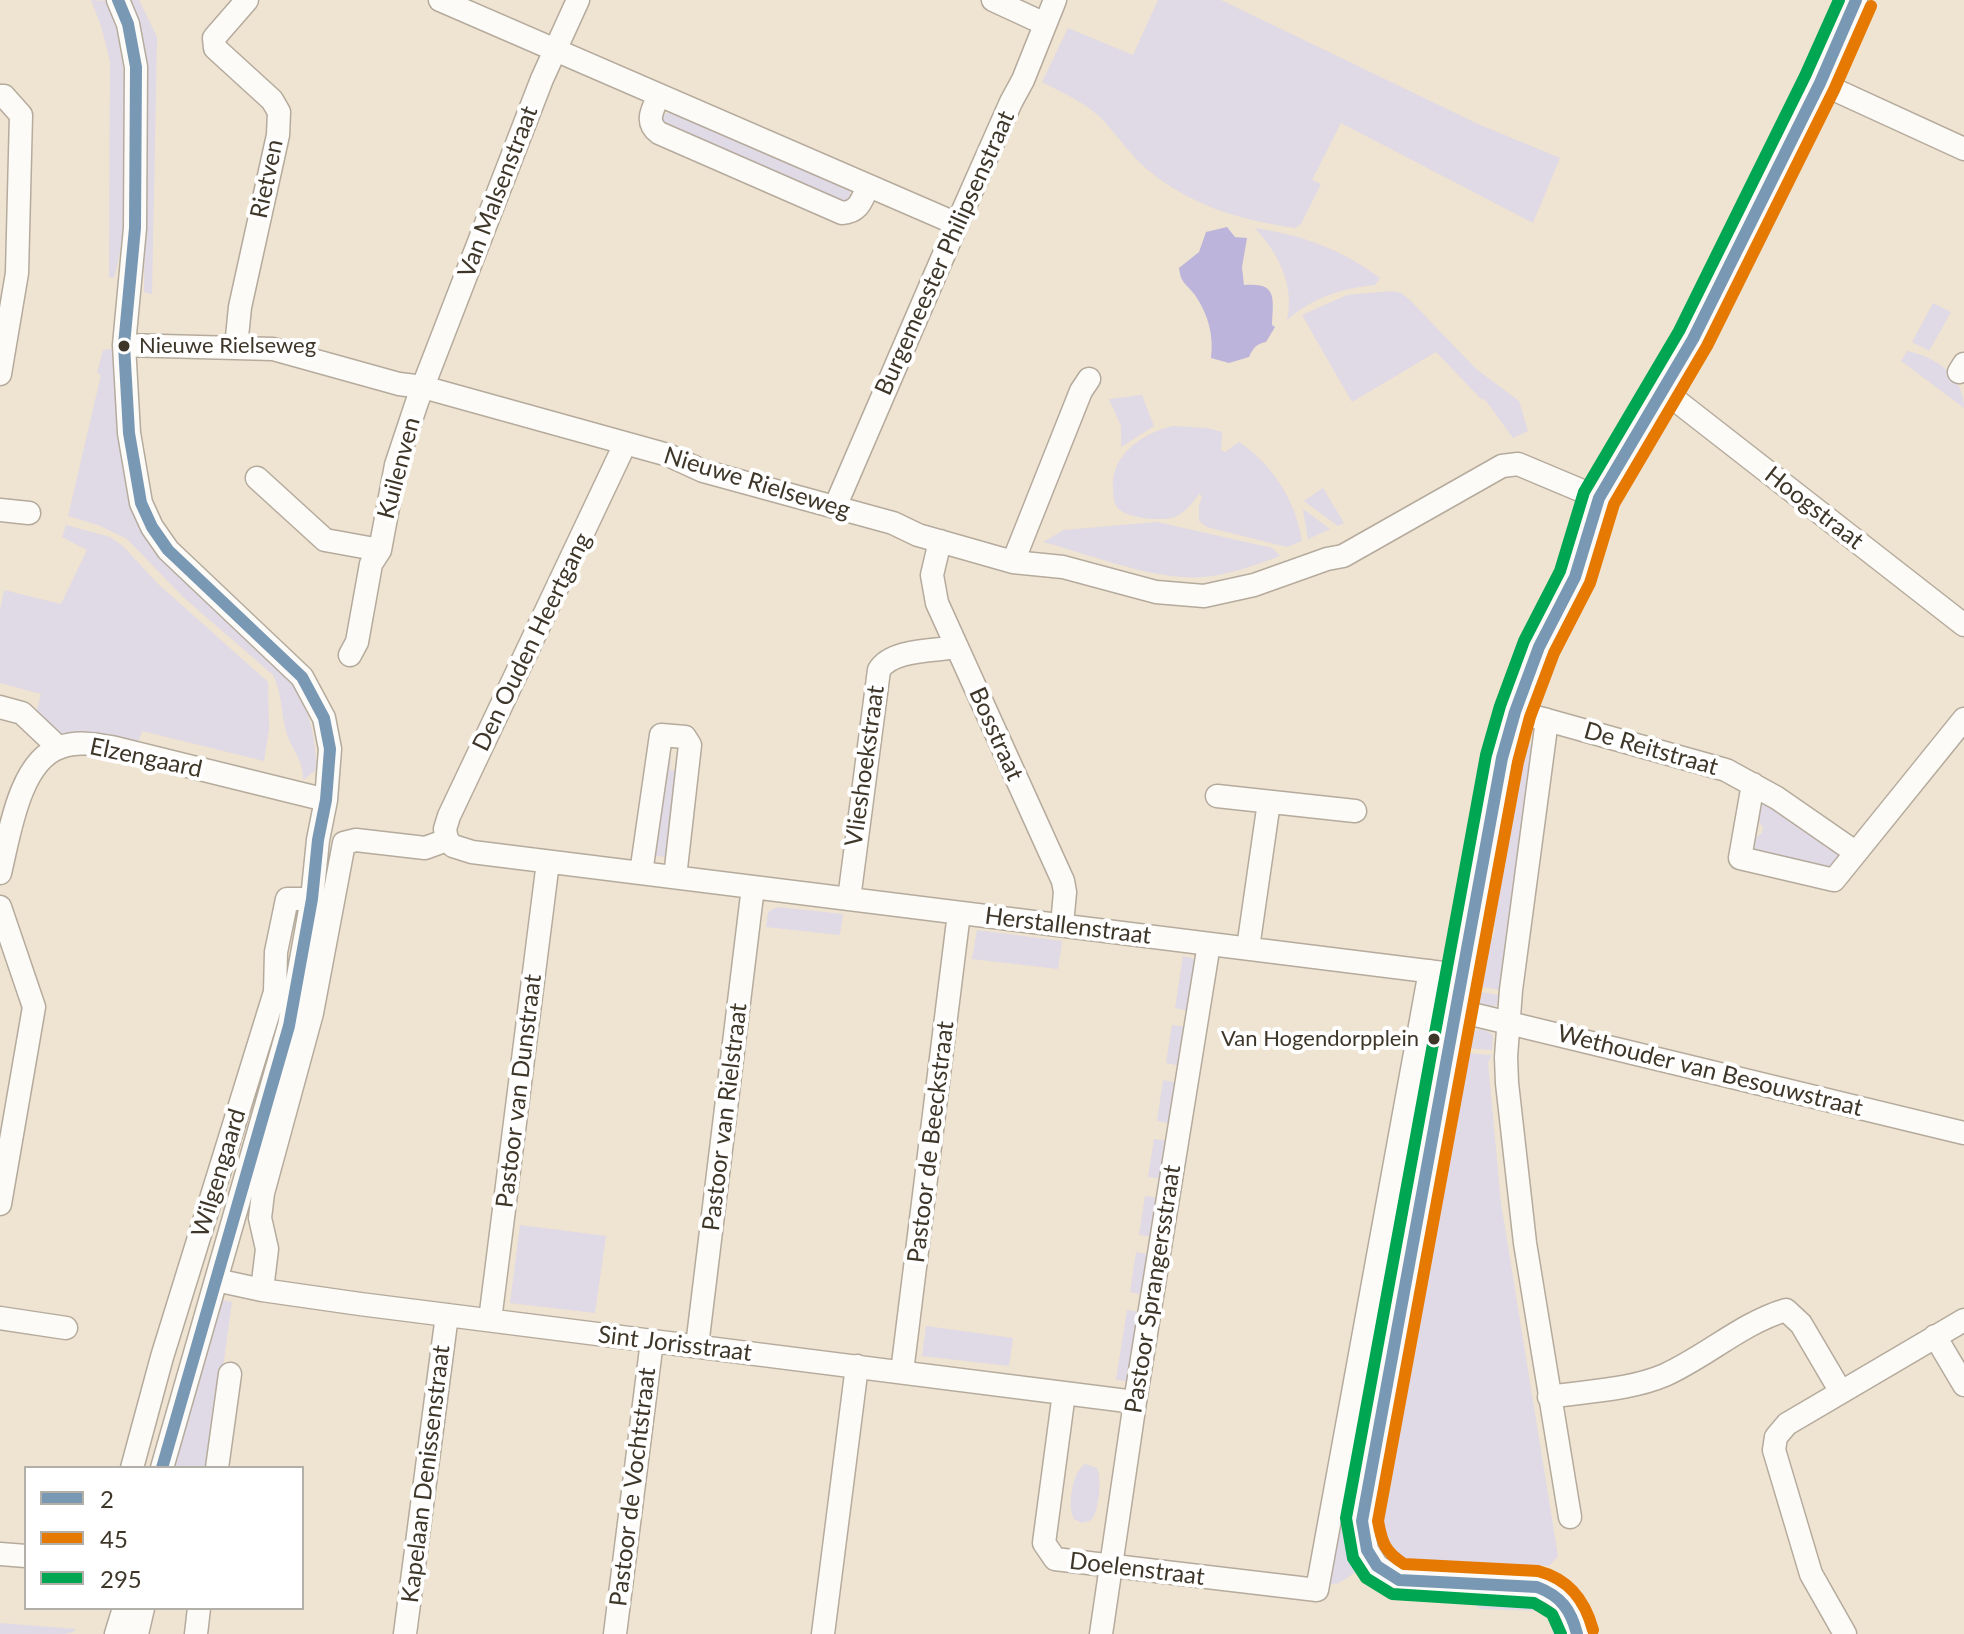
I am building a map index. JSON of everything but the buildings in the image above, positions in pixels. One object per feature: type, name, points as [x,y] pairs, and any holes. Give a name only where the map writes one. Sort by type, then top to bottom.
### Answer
[{"type":"street","points":[[118,0],[131,39],[136,67],[134,240],[124,345],[129,433],[141,503],[152,527],[168,550],[291,664],[324,718],[330,749],[312,899],[286,1040],[163,1466]]},
{"type":"street","name":"Rietven","points":[[236,347],[240,307],[278,135],[279,112],[272,100],[215,48],[214,38],[247,0]]},
{"type":"street","points":[[440,0],[957,224]]},
{"type":"street","name":"Van Malsenstraat","points":[[423,387],[555,49],[578,0]]},
{"type":"street","points":[[993,0],[1045,24]]},
{"type":"street","name":"Burgemeester Philipsenstraat","points":[[835,507],[957,224],[1021,86],[1055,0]]},
{"type":"street","points":[[1577,1634],[1569,1608],[1553,1592],[1524,1586],[1399,1580],[1377,1566],[1363,1540],[1362,1521],[1502,758],[1515,712],[1539,647],[1575,577],[1599,498],[1693,339],[1820,83],[1856,0]]},
{"type":"street","points":[[1820,83],[1964,149]]},
{"type":"street","points":[[659,95],[649,119],[651,128],[673,139],[842,213],[858,208],[868,187]]},
{"type":"street","points":[[0,96],[4,96],[21,115],[0,374]]},
{"type":"street","name":"Nieuwe Rielseweg","points":[[124,345],[273,349],[668,455],[703,471],[893,523],[918,535],[1013,562],[1063,567],[1168,594],[1204,596],[1227,593],[1343,556],[1502,466],[1518,464],[1599,498]]},
{"type":"street","points":[[1013,562],[1081,391],[1089,379]]},
{"type":"street","name":"Kuilenven","points":[[350,655],[357,642],[371,564],[380,550],[396,465],[423,387]]},
{"type":"street","name":"Hoogstraat","points":[[1664,391],[1964,625]]},
{"type":"street","name":"Den Ouden Heertgang","points":[[447,840],[445,829],[449,816],[625,444]]},
{"type":"street","name":"Kuilenven","points":[[257,478],[325,540],[380,550]]},
{"type":"street","points":[[0,510],[29,513]]},
{"type":"street","name":"Bosstraat","points":[[940,541],[932,575],[933,587],[1063,881],[1062,925]]},
{"type":"street","name":"Vlieshoekstraat","points":[[849,899],[879,670],[884,662],[894,658],[957,647]]},
{"type":"street","points":[[0,707],[22,713],[58,747]]},
{"type":"street","points":[[1515,712],[1547,720],[1509,1022],[1506,1070],[1514,1162],[1570,1517]]},
{"type":"street","points":[[1753,784],[1740,858],[1834,880],[1964,719]]},
{"type":"street","name":"De Reitstraat","points":[[1547,720],[1726,770],[1777,798],[1855,852]]},
{"type":"street","points":[[641,873],[661,735],[685,737],[690,745],[675,877]]},
{"type":"street","name":"Elzengaard","points":[[0,873],[18,802],[27,781],[45,755],[58,747],[77,743],[111,747],[326,800]]},
{"type":"street","points":[[1217,796],[1355,811]]},
{"type":"street","points":[[1248,948],[1269,802]]},
{"type":"street","name":"Herstallenstraat","points":[[262,1290],[267,1249],[260,1218],[263,1193],[312,1013],[344,843],[356,840],[425,848],[447,840],[463,850],[548,862],[1461,975]]},
{"type":"street","name":"Pastoor van Dunstraat","points":[[490,1320],[548,862]]},
{"type":"street","name":"Pastoor van Rielstraat","points":[[697,1346],[753,887]]},
{"type":"street","name":"Wilgengaard","points":[[133,1466],[176,1313],[275,992],[276,952],[287,899],[312,899]]},
{"type":"street","points":[[0,907],[34,1007],[0,1204]]},
{"type":"street","name":"Pastoor de Beeckstraat","points":[[902,1372],[959,913]]},
{"type":"street","name":"Pastoor Sprangersstraat","points":[[1101,1634],[1109,1566],[1209,944]]},
{"type":"street","name":"Doelenstraat","points":[[1064,1393],[1044,1543],[1055,1559],[1317,1590],[1430,971]]},
{"type":"street","name":"Wethouder van Besouwstraat","points":[[1455,1010],[1964,1133]]},
{"type":"street","name":"Sint Jorisstraat","points":[[216,1280],[262,1290],[447,1315],[1135,1402]]},
{"type":"street","points":[[1549,1397],[1642,1382],[1666,1374],[1766,1316],[1786,1310],[1801,1324],[1841,1392]]},
{"type":"street","name":"Kapelaan Denissenstraat","points":[[405,1634],[447,1315]]},
{"type":"street","points":[[0,1318],[66,1328]]},
{"type":"street","points":[[1845,1634],[1811,1574],[1774,1450],[1776,1437],[1787,1424],[1964,1320]]},
{"type":"street","points":[[1935,1336],[1964,1385]]},
{"type":"street","name":"Pastoor de Vochtstraat","points":[[615,1634],[652,1341]]},
{"type":"street","points":[[823,1634],[857,1366]]},
{"type":"street","points":[[217,1466],[230,1374]]},
{"type":"street","points":[[0,1554],[24,1556]]},
{"type":"street","points":[[116,1634],[123,1610]]},
{"type":"street","points":[[137,1634],[143,1610]]},
{"type":"street","points":[[196,1634],[199,1610]]},
{"type":"shaded area","points":[[91,0],[107,1],[119,39],[124,76],[124,217],[114,278],[109,277],[110,61]]},
{"type":"shaded area","points":[[129,0],[139,0],[157,37],[152,294],[144,292],[147,70],[143,39]]},
{"type":"shaded area","points":[[1158,0],[1221,0],[1478,124],[1560,158],[1533,223],[1341,123],[1312,180],[1321,184],[1301,224],[1295,228],[1236,216],[1182,194],[1143,165],[1090,109],[1042,82],[1068,28],[1133,55]]},
{"type":"shaded area","points":[[671,111],[849,188],[851,197],[843,204],[665,129],[662,116]]},
{"type":"shaded area","points":[[1227,227],[1235,237],[1247,238],[1242,267],[1244,285],[1268,289],[1273,300],[1272,325],[1275,327],[1266,342],[1255,347],[1249,357],[1229,363],[1211,358],[1212,341],[1207,317],[1183,280],[1179,268],[1199,252],[1206,232]]},
{"type":"shaded area","points":[[1255,228],[1320,245],[1351,259],[1380,278],[1375,285],[1317,300],[1287,320],[1289,294],[1283,270]]},
{"type":"shaded area","points":[[1392,291],[1410,300],[1476,369],[1519,401],[1528,431],[1513,438],[1484,398],[1482,400],[1436,352],[1352,402],[1302,315],[1347,295]]},
{"type":"shaded area","points":[[1933,303],[1951,312],[1929,351],[1912,342]]},
{"type":"shaded area","points":[[113,349],[121,456],[136,518],[296,688],[309,718],[315,748],[316,770],[303,780],[301,766],[286,731],[273,675],[182,596],[127,539],[98,525],[68,516],[101,375],[97,373],[103,350]]},
{"type":"shaded area","points":[[1907,351],[1929,358],[1947,370],[1959,387],[1964,408],[1901,361]]},
{"type":"shaded area","points":[[1142,395],[1154,426],[1121,447],[1121,426],[1109,399]]},
{"type":"shaded area","points":[[1173,426],[1222,432],[1221,450],[1225,452],[1239,442],[1251,451],[1281,485],[1294,512],[1302,541],[1287,547],[1207,527],[1199,521],[1202,496],[1199,494],[1183,512],[1171,518],[1142,518],[1121,511],[1115,502],[1113,488],[1117,465],[1123,455],[1140,440]]},
{"type":"shaded area","points":[[1323,488],[1344,523],[1338,526],[1304,501]]},
{"type":"shaded area","points":[[1303,509],[1330,529],[1308,539]]},
{"type":"shaded area","points":[[1157,522],[1272,548],[1280,556],[1222,574],[1184,577],[1122,566],[1043,542],[1064,530]]},
{"type":"shaded area","points":[[66,525],[110,537],[123,546],[157,583],[268,682],[269,729],[264,761],[142,731],[137,746],[64,737],[35,718],[41,694],[0,683],[0,610],[4,590],[61,604],[87,550],[62,537]]},
{"type":"shaded area","points":[[1522,743],[1532,745],[1500,990],[1477,986],[1485,937],[1493,938],[1495,927],[1487,925]]},
{"type":"shaded area","points":[[659,757],[671,759],[670,770],[680,772],[666,857],[647,855]]},
{"type":"shaded area","points":[[1766,802],[1836,849],[1839,858],[1832,869],[1812,869],[1808,862],[1774,854],[1767,858],[1752,850],[1751,841],[1762,833],[1763,827],[1753,814],[1758,804]]},
{"type":"shaded area","points":[[777,907],[843,914],[840,935],[766,927],[768,912]]},
{"type":"shaded area","points":[[977,930],[1062,941],[1058,969],[972,959]]},
{"type":"shaded area","points":[[1183,956],[1192,958],[1198,964],[1190,1011],[1175,1008]]},
{"type":"shaded area","points":[[1475,991],[1498,995],[1497,1005],[1481,1004],[1476,1000]]},
{"type":"shaded area","points":[[1434,996],[1443,997],[1441,1008],[1435,1007],[1430,1029],[1437,1030],[1435,1039],[1439,1040],[1351,1522],[1353,1549],[1362,1568],[1339,1583],[1326,1585]]},
{"type":"shaded area","points":[[1172,1025],[1187,1027],[1181,1066],[1166,1063]]},
{"type":"shaded area","points":[[1483,1029],[1493,1035],[1492,1050],[1465,1048],[1470,1032]]},
{"type":"shaded area","points":[[1464,1053],[1492,1055],[1488,1063],[1501,1203],[1558,1556],[1549,1566],[1412,1561],[1391,1551],[1382,1536],[1379,1519]]},
{"type":"shaded area","points":[[1163,1080],[1178,1083],[1172,1124],[1157,1121]]},
{"type":"shaded area","points":[[1154,1139],[1169,1141],[1163,1179],[1148,1177]]},
{"type":"shaded area","points":[[1145,1196],[1160,1198],[1153,1237],[1139,1235]]},
{"type":"shaded area","points":[[520,1225],[606,1236],[595,1313],[510,1303]]},
{"type":"shaded area","points":[[1136,1252],[1151,1255],[1144,1295],[1130,1292]]},
{"type":"shaded area","points":[[223,1300],[232,1302],[209,1466],[173,1466]]},
{"type":"shaded area","points":[[1127,1310],[1141,1312],[1127,1381],[1116,1380]]},
{"type":"shaded area","points":[[926,1326],[1013,1338],[1009,1366],[922,1356]]},
{"type":"shaded area","points":[[1085,1464],[1097,1468],[1099,1492],[1094,1516],[1082,1523],[1074,1519],[1071,1498],[1074,1481]]},
{"type":"shaded area","points":[[1472,1597],[1514,1598],[1539,1604],[1550,1610],[1564,1634],[1553,1634],[1550,1617],[1542,1611],[1481,1609],[1471,1602]]},
{"type":"shaded area","points":[[0,1623],[76,1629],[65,1634],[0,1634]]},
{"type":"transit line","name":"2","points":[[118,0],[128,24],[136,67],[135,228],[124,345],[129,433],[141,503],[152,527],[168,550],[302,677],[324,718],[330,749],[312,899],[289,1026],[163,1466]]},
{"type":"transit line","name":"295","points":[[1561,1634],[1552,1614],[1534,1603],[1392,1594],[1366,1578],[1353,1558],[1346,1518],[1486,755],[1500,706],[1524,641],[1560,571],[1584,492],[1679,331],[1805,76],[1839,0]]},
{"type":"transit line","name":"2","points":[[1577,1634],[1564,1605],[1537,1587],[1399,1580],[1377,1566],[1367,1550],[1362,1521],[1502,758],[1515,712],[1539,647],[1575,577],[1599,498],[1693,339],[1820,83],[1856,0]]},
{"type":"transit line","name":"45","points":[[1593,1630],[1580,1600],[1559,1579],[1538,1571],[1404,1564],[1385,1546],[1378,1521],[1518,762],[1530,717],[1554,653],[1590,583],[1614,504],[1707,346],[1834,90],[1871,6]]},
{"type":"place","name":"Nieuwe Rielseweg","points":[[124,346]]},
{"type":"place","name":"Van Hogendorpplein","points":[[1434,1039]]}]
